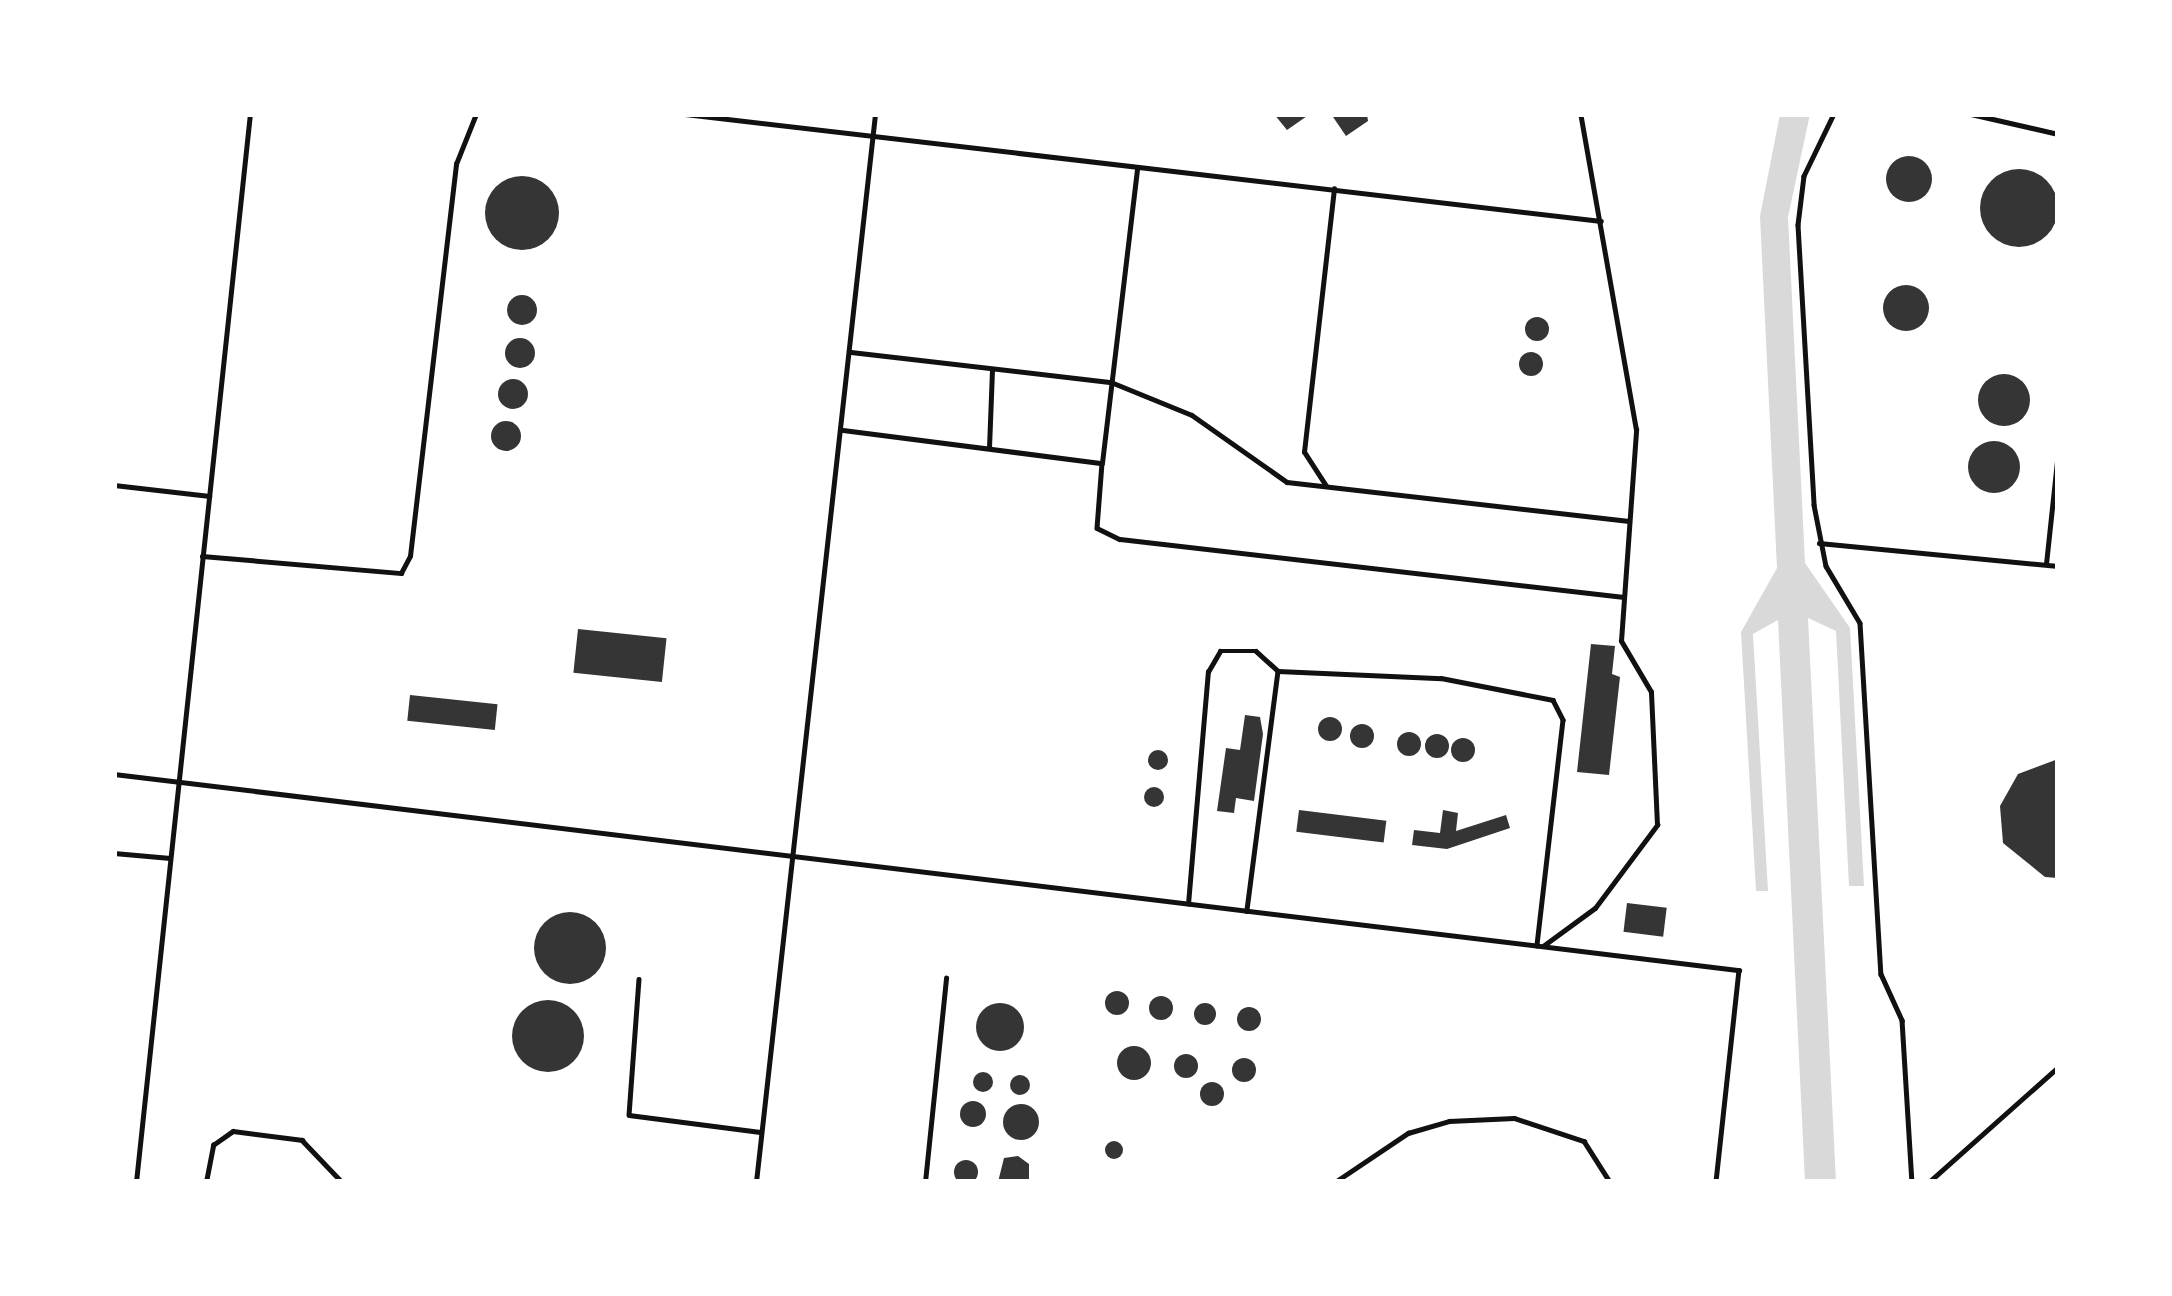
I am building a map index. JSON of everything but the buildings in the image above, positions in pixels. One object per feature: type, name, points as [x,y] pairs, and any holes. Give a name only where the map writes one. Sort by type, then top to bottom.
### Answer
[{"type":"lane","points":[[136,1182],[250,114]]},
{"type":"lane","points":[[202,556],[401,573],[410,556],[456,164],[476,114]]},
{"type":"lane","points":[[685,114],[1601,221]]},
{"type":"lane","points":[[756,1182],[875,114]]},
{"type":"lane","points":[[1539,946],[1594,908],[1657,825],[1651,692],[1621,641],[1636,430],[1580,114]]},
{"type":"lane","points":[[1834,114],[1804,176],[1798,225],[1819,543],[1860,623],[1881,974],[1902,1020],[1912,1182]]},
{"type":"lane","points":[[1972,114],[2058,134]]},
{"type":"lane","points":[[1138,166],[1097,528],[1120,539],[1624,597]]},
{"type":"lane","points":[[1329,489],[1304,452],[1334,189]]},
{"type":"lane","points":[[851,352],[1112,382],[1192,415],[1267,473],[1329,489],[1630,521]]},
{"type":"lane","points":[[989,448],[992,368]]},
{"type":"lane","points":[[843,430],[1102,463]]},
{"type":"lane","points":[[2045,566],[2058,451]]},
{"type":"lane","points":[[114,485],[209,496]]},
{"type":"lane","points":[[1819,543],[2058,566]]},
{"type":"lane","points":[[1188,904],[1213,658],[1256,651],[1278,671],[1441,678],[1553,700],[1563,720],[1539,946]]},
{"type":"lane","points":[[1247,911],[1278,671]]},
{"type":"lane","points":[[114,774],[1739,970],[1716,1182]]},
{"type":"lane","points":[[114,853],[170,858]]},
{"type":"lane","points":[[925,1182],[946,978]]},
{"type":"lane","points":[[639,979],[628,1114],[762,1132]]},
{"type":"lane","points":[[1929,1182],[2058,1067]]},
{"type":"lane","points":[[1335,1182],[1408,1133],[1449,1120],[1514,1118],[1584,1141],[1610,1182]]},
{"type":"lane","points":[[206,1182],[213,1145],[233,1131],[302,1139],[342,1182]]},
{"type":"shaded area","points":[[1780,114],[1810,114],[1788,217],[1805,563],[1850,628],[1864,886],[1849,886],[1836,631],[1808,618],[1836,1182],[1805,1182],[1778,620],[1753,634],[1768,891],[1756,891],[1741,632],[1777,568],[1760,216]]}]
